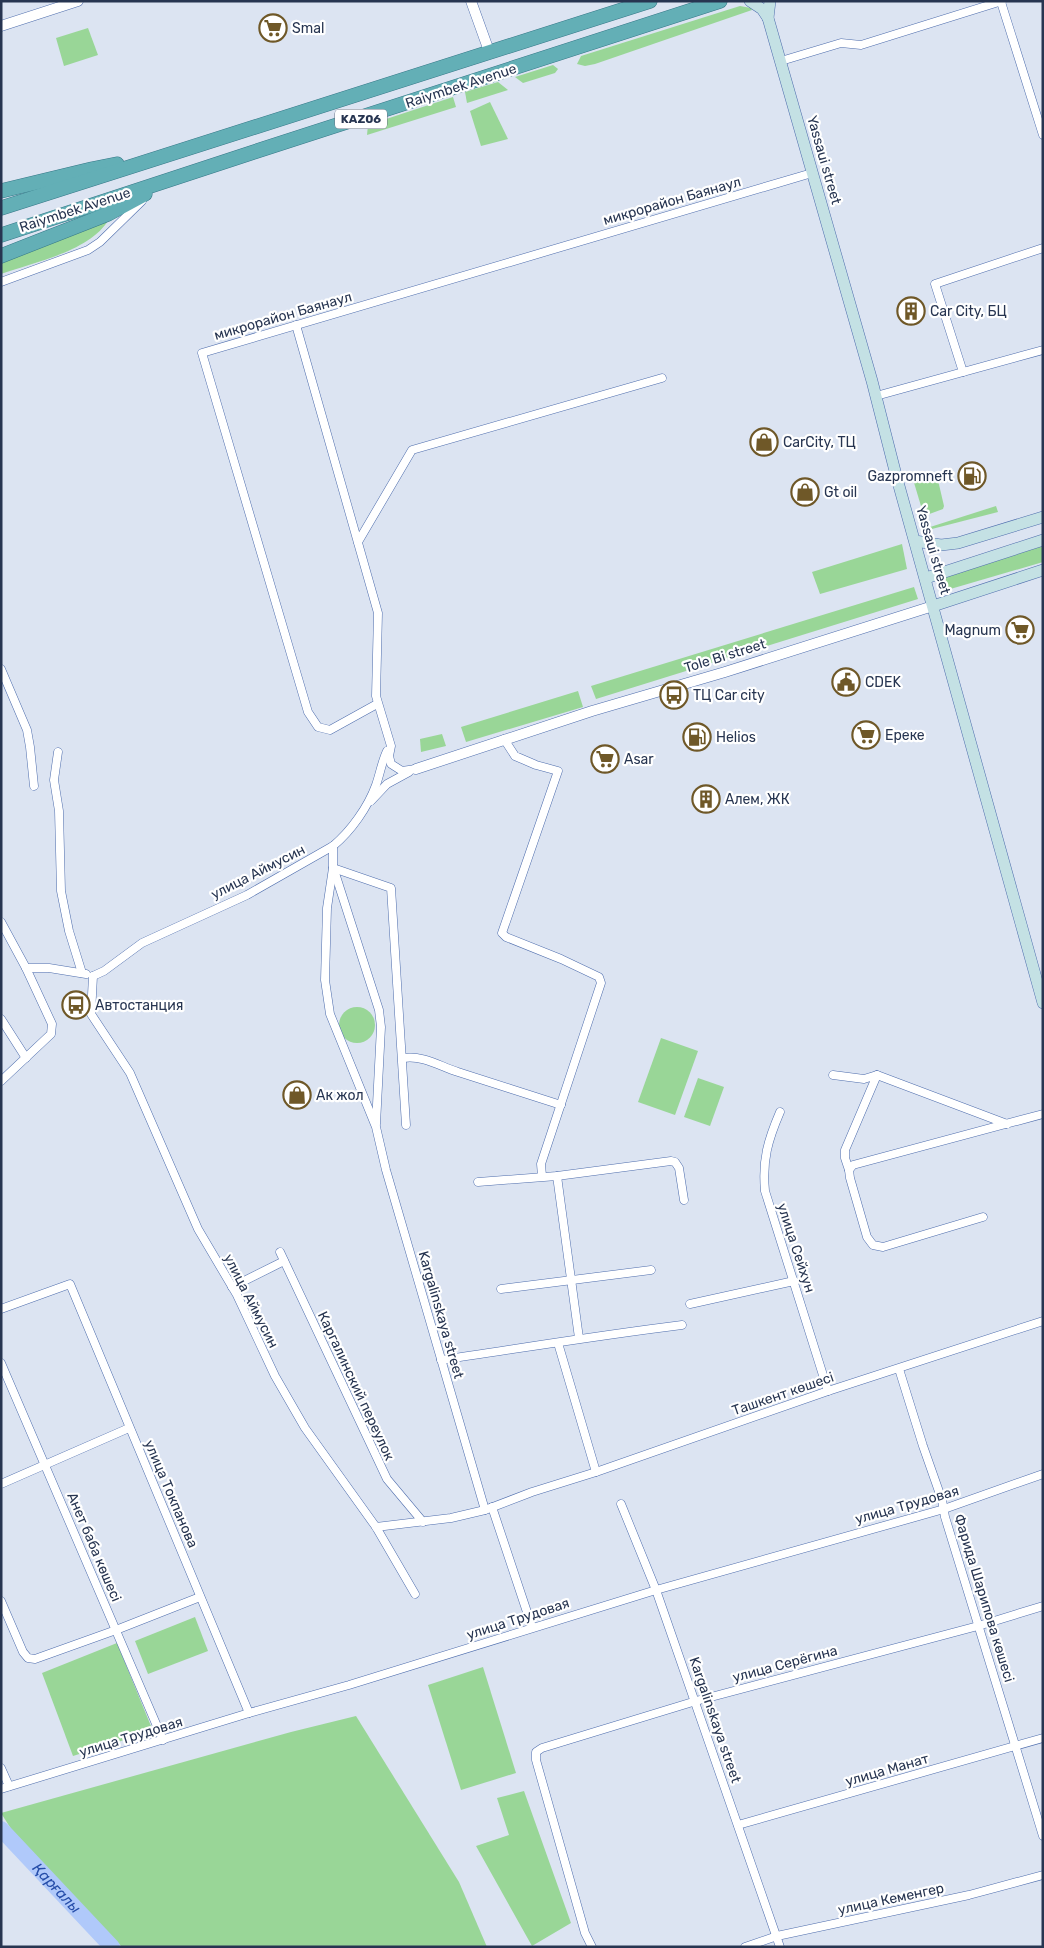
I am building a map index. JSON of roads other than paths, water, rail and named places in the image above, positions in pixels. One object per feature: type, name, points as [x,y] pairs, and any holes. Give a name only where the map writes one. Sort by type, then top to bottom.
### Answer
[{"type":"highway","name":"Raiymbek Avenue","points":[[1,208],[650,1]]},
{"type":"highway","name":"Raiymbek Avenue","points":[[1,235],[176,176],[364,118],[720,1]]},
{"type":"highway","points":[[1,191],[92,169],[171,155]]},
{"type":"highway","points":[[1,256],[108,214],[176,176]]},
{"type":"main road","points":[[750,1],[762,10],[768,18]]},
{"type":"main road","points":[[768,18],[770,1]]},
{"type":"main road","name":"Yassaui street","points":[[768,18],[876,396],[1043,1003]]},
{"type":"main road","points":[[915,541],[941,545],[958,543],[1043,517]]},
{"type":"main road","points":[[926,578],[1043,540]]},
{"type":"main road","name":"Tole Bi street","points":[[933,606],[1043,570]]},
{"type":"street","points":[[1,26],[78,1]]},
{"type":"street","points":[[471,1],[489,52]]},
{"type":"street","points":[[781,61],[840,43],[861,46],[1001,2],[1043,135]]},
{"type":"street","name":"микрорайон Баянаул","points":[[377,704],[330,730],[318,727],[308,712],[202,353],[812,172]]},
{"type":"street","points":[[1,282],[88,250],[100,242],[155,188]]},
{"type":"street","points":[[963,372],[935,284],[1043,248]]},
{"type":"street","points":[[296,325],[378,613],[377,704],[391,746],[389,756],[391,764],[402,771],[416,769]]},
{"type":"street","points":[[876,396],[1043,350]]},
{"type":"street","points":[[358,542],[412,450],[662,378]]},
{"type":"street","name":"Tole Bi street","points":[[416,769],[592,711],[725,672],[933,606]]},
{"type":"street","points":[[1,669],[27,730],[34,786]]},
{"type":"street","points":[[504,739],[514,756],[558,771],[502,932],[506,938],[561,959],[599,977],[602,983],[541,1164],[542,1176]]},
{"type":"street","name":"улица Аймусин","points":[[391,746],[386,753],[376,787],[362,812],[342,839],[247,895],[142,943],[104,971],[93,976],[91,1014],[130,1073],[198,1229],[232,1287],[275,1376],[305,1428],[376,1527],[415,1594]]},
{"type":"street","points":[[58,752],[54,780],[59,811],[61,891],[69,931],[82,973]]},
{"type":"street","points":[[362,812],[387,784],[399,776],[416,769]]},
{"type":"street","points":[[333,846],[333,868],[327,908],[324,980],[330,1014],[376,1127]]},
{"type":"street","points":[[333,868],[391,888],[406,1125]]},
{"type":"street","points":[[333,868],[379,1010],[376,1127]]},
{"type":"street","points":[[1,922],[26,968],[53,1029],[51,1034],[1,1081]]},
{"type":"street","points":[[26,968],[49,968],[93,976]]},
{"type":"street","points":[[1,1018],[26,1058]]},
{"type":"street","points":[[403,1058],[424,1058],[455,1071],[561,1105]]},
{"type":"street","points":[[833,1076],[864,1079],[877,1075],[1007,1124]]},
{"type":"street","points":[[877,1075],[845,1150],[845,1158],[866,1237],[874,1245],[883,1247],[983,1217]]},
{"type":"street","name":"улица Сейхун","points":[[780,1112],[766,1151],[764,1178],[768,1204],[828,1391]]},
{"type":"street","points":[[849,1170],[853,1165],[1043,1114]]},
{"type":"street","name":"Kargalinskaya street","points":[[376,1127],[386,1170],[441,1360],[489,1509],[532,1627]]},
{"type":"street","points":[[478,1182],[557,1176],[671,1161],[675,1162],[679,1168],[684,1200]]},
{"type":"street","points":[[557,1176],[579,1338]]},
{"type":"street","name":"Каргалинский переулок","points":[[280,1252],[387,1479],[422,1522]]},
{"type":"street","points":[[232,1287],[284,1261]]},
{"type":"street","points":[[501,1289],[651,1270]]},
{"type":"street","points":[[690,1304],[794,1281]]},
{"type":"street","name":"улица Токпанова","points":[[1,1309],[70,1284],[249,1713]]},
{"type":"street","name":"Ташкент көшесі","points":[[376,1527],[422,1522],[489,1509],[532,1492],[596,1472],[828,1391],[1043,1321]]},
{"type":"street","points":[[441,1360],[558,1343],[579,1338],[682,1325]]},
{"type":"street","points":[[558,1343],[596,1472]]},
{"type":"street","name":"Анет баба көшесі","points":[[1,1363],[163,1740]]},
{"type":"street","name":"Фарида Шарипова көшесі","points":[[899,1369],[944,1509],[1043,1836]]},
{"type":"street","points":[[1,1484],[129,1428]]},
{"type":"street","name":"улица Трудовая","points":[[5,1788],[249,1713],[349,1685],[656,1590],[944,1509],[1043,1474]]},
{"type":"street","name":"Kargalinskaya street","points":[[621,1504],[656,1590],[696,1701],[780,1947]]},
{"type":"street","points":[[1,1601],[23,1652],[28,1658],[35,1660],[200,1597]]},
{"type":"street","name":"улица Серёгина","points":[[592,1947],[585,1933],[536,1760],[536,1752],[542,1748],[696,1701],[978,1626],[1043,1606]]},
{"type":"street","name":"улица Манат","points":[[738,1824],[1043,1738]]},
{"type":"street","points":[[1,1768],[5,1788]]},
{"type":"street","name":"улица Кеменгер","points":[[745,1947],[777,1936],[968,1895],[1043,1875]]},
{"type":"waterway","name":"Қарғалы","points":[[1,1829],[112,1947]]},
{"type":"place","name":"Smal","points":[[273,28]]},
{"type":"place","name":"Car City, БЦ","points":[[911,311]]},
{"type":"place","name":"CarCity, ТЦ","points":[[764,442]]},
{"type":"place","name":"Gazpromneft","points":[[972,476]]},
{"type":"place","name":"Gt oil","points":[[805,492]]},
{"type":"place","name":"Magnum","points":[[1020,630]]},
{"type":"place","name":"CDEK","points":[[846,682]]},
{"type":"place","name":"ТЦ Car city","points":[[674,695]]},
{"type":"place","name":"Ереке","points":[[866,735]]},
{"type":"place","name":"Helios","points":[[697,737]]},
{"type":"place","name":"Asar","points":[[605,759]]},
{"type":"place","name":"Алем, ЖК","points":[[706,799]]},
{"type":"place","name":"Автостанция","points":[[76,1005]]},
{"type":"place","name":"Ак жол","points":[[297,1095]]}]
